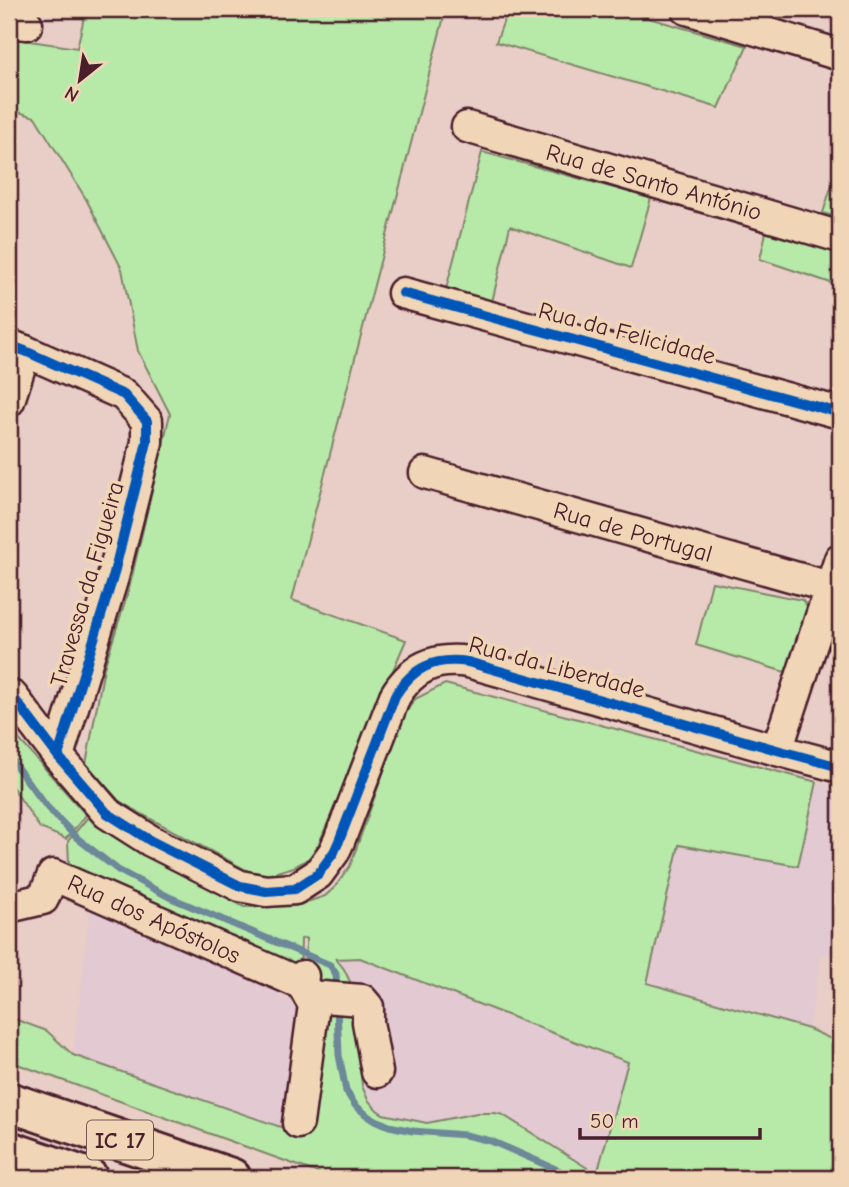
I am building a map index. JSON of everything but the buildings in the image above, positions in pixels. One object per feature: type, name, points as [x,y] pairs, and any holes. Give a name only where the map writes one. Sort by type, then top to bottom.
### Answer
[{"type":"highway","name":"IC 17","points":[[9,1102],[231,1178]]},
{"type":"highway","name":"IC 17","points":[[9,1151],[88,1178]]},
{"type":"street","points":[[687,9],[840,55]]},
{"type":"street","name":"Rua de Santo António","points":[[467,127],[840,237]]},
{"type":"street","name":"Rua da Felicidade","points":[[403,293],[840,413]]},
{"type":"street","points":[[9,401],[17,348]]},
{"type":"street","name":"Travessa da Figueira","points":[[17,348],[124,395],[147,421],[147,442],[113,577],[58,756]]},
{"type":"street","name":"Rua de Portugal","points":[[425,473],[836,589]]},
{"type":"street","points":[[777,750],[836,589],[840,559]]},
{"type":"street","name":"Rua da Liberdade","points":[[9,695],[98,803],[120,822],[150,841],[240,886],[267,891],[295,888],[318,874],[327,863],[340,841],[395,696],[411,675],[433,663],[468,662],[840,766]]},
{"type":"street","name":"Rua dos Apóstolos","points":[[9,907],[43,899],[53,875],[310,988]]},
{"type":"street","points":[[298,1123],[314,1004],[310,988],[362,1000],[368,1007],[377,1072]]},
{"type":"shaded area","points":[[817,782],[840,788],[840,956],[821,953],[809,1029],[646,984],[679,845],[798,866]]},
{"type":"shaded area","points":[[109,885],[306,976],[292,1131],[73,1055],[90,911]]},
{"type":"shaded area","points":[[360,958],[628,1062],[597,1174],[503,1115],[477,1113],[427,1124],[383,1114],[377,1110],[368,1100],[362,1086],[354,1005],[335,959]]},
{"type":"green space","points":[[86,9],[446,9],[292,600],[406,640],[314,855],[294,867],[259,877],[121,803],[86,764],[104,668],[129,589],[170,414],[138,351],[122,269],[86,199],[35,117],[9,109],[9,38],[77,48]]},
{"type":"green space","points":[[508,9],[617,9],[747,46],[719,108],[496,42]]},
{"type":"green space","points":[[482,152],[651,198],[631,268],[510,226],[492,302],[446,289]]},
{"type":"green space","points":[[840,159],[840,218],[823,213]]},
{"type":"green space","points":[[767,228],[840,250],[840,286],[760,259]]},
{"type":"green space","points":[[712,582],[802,600],[810,610],[785,672],[696,645]]},
{"type":"green space","points":[[445,684],[817,782],[798,866],[679,845],[647,983],[809,1029],[840,1043],[840,1178],[332,1178],[9,1061],[9,1017],[47,1031],[73,1055],[292,1131],[324,1003],[354,1005],[362,1086],[368,1100],[377,1110],[383,1114],[427,1123],[477,1113],[503,1115],[597,1174],[628,1062],[360,958],[336,959],[355,992],[324,989],[306,976],[306,938],[301,939],[300,976],[69,864],[68,841],[88,817],[106,832],[244,907],[295,906],[325,896],[350,866],[403,717],[415,699]]},
{"type":"green space","points":[[9,728],[86,815],[66,839],[40,828],[9,782]]},
{"type":"waterway","points":[[9,757],[47,807],[77,838],[118,870],[169,897],[330,965],[336,974],[337,991]]},
{"type":"waterway","points":[[337,1007],[339,1055],[346,1091],[355,1105],[369,1117],[389,1126],[413,1131],[465,1135],[491,1141],[576,1178]]},
{"type":"cycle path","points":[[403,293],[840,413]]},
{"type":"cycle path","points":[[9,345],[124,395],[147,421],[147,442],[113,577],[58,756]]},
{"type":"cycle path","points":[[9,695],[107,813],[151,841],[240,886],[266,891],[295,889],[318,874],[339,841],[395,696],[409,678],[434,663],[468,662],[840,767]]}]
